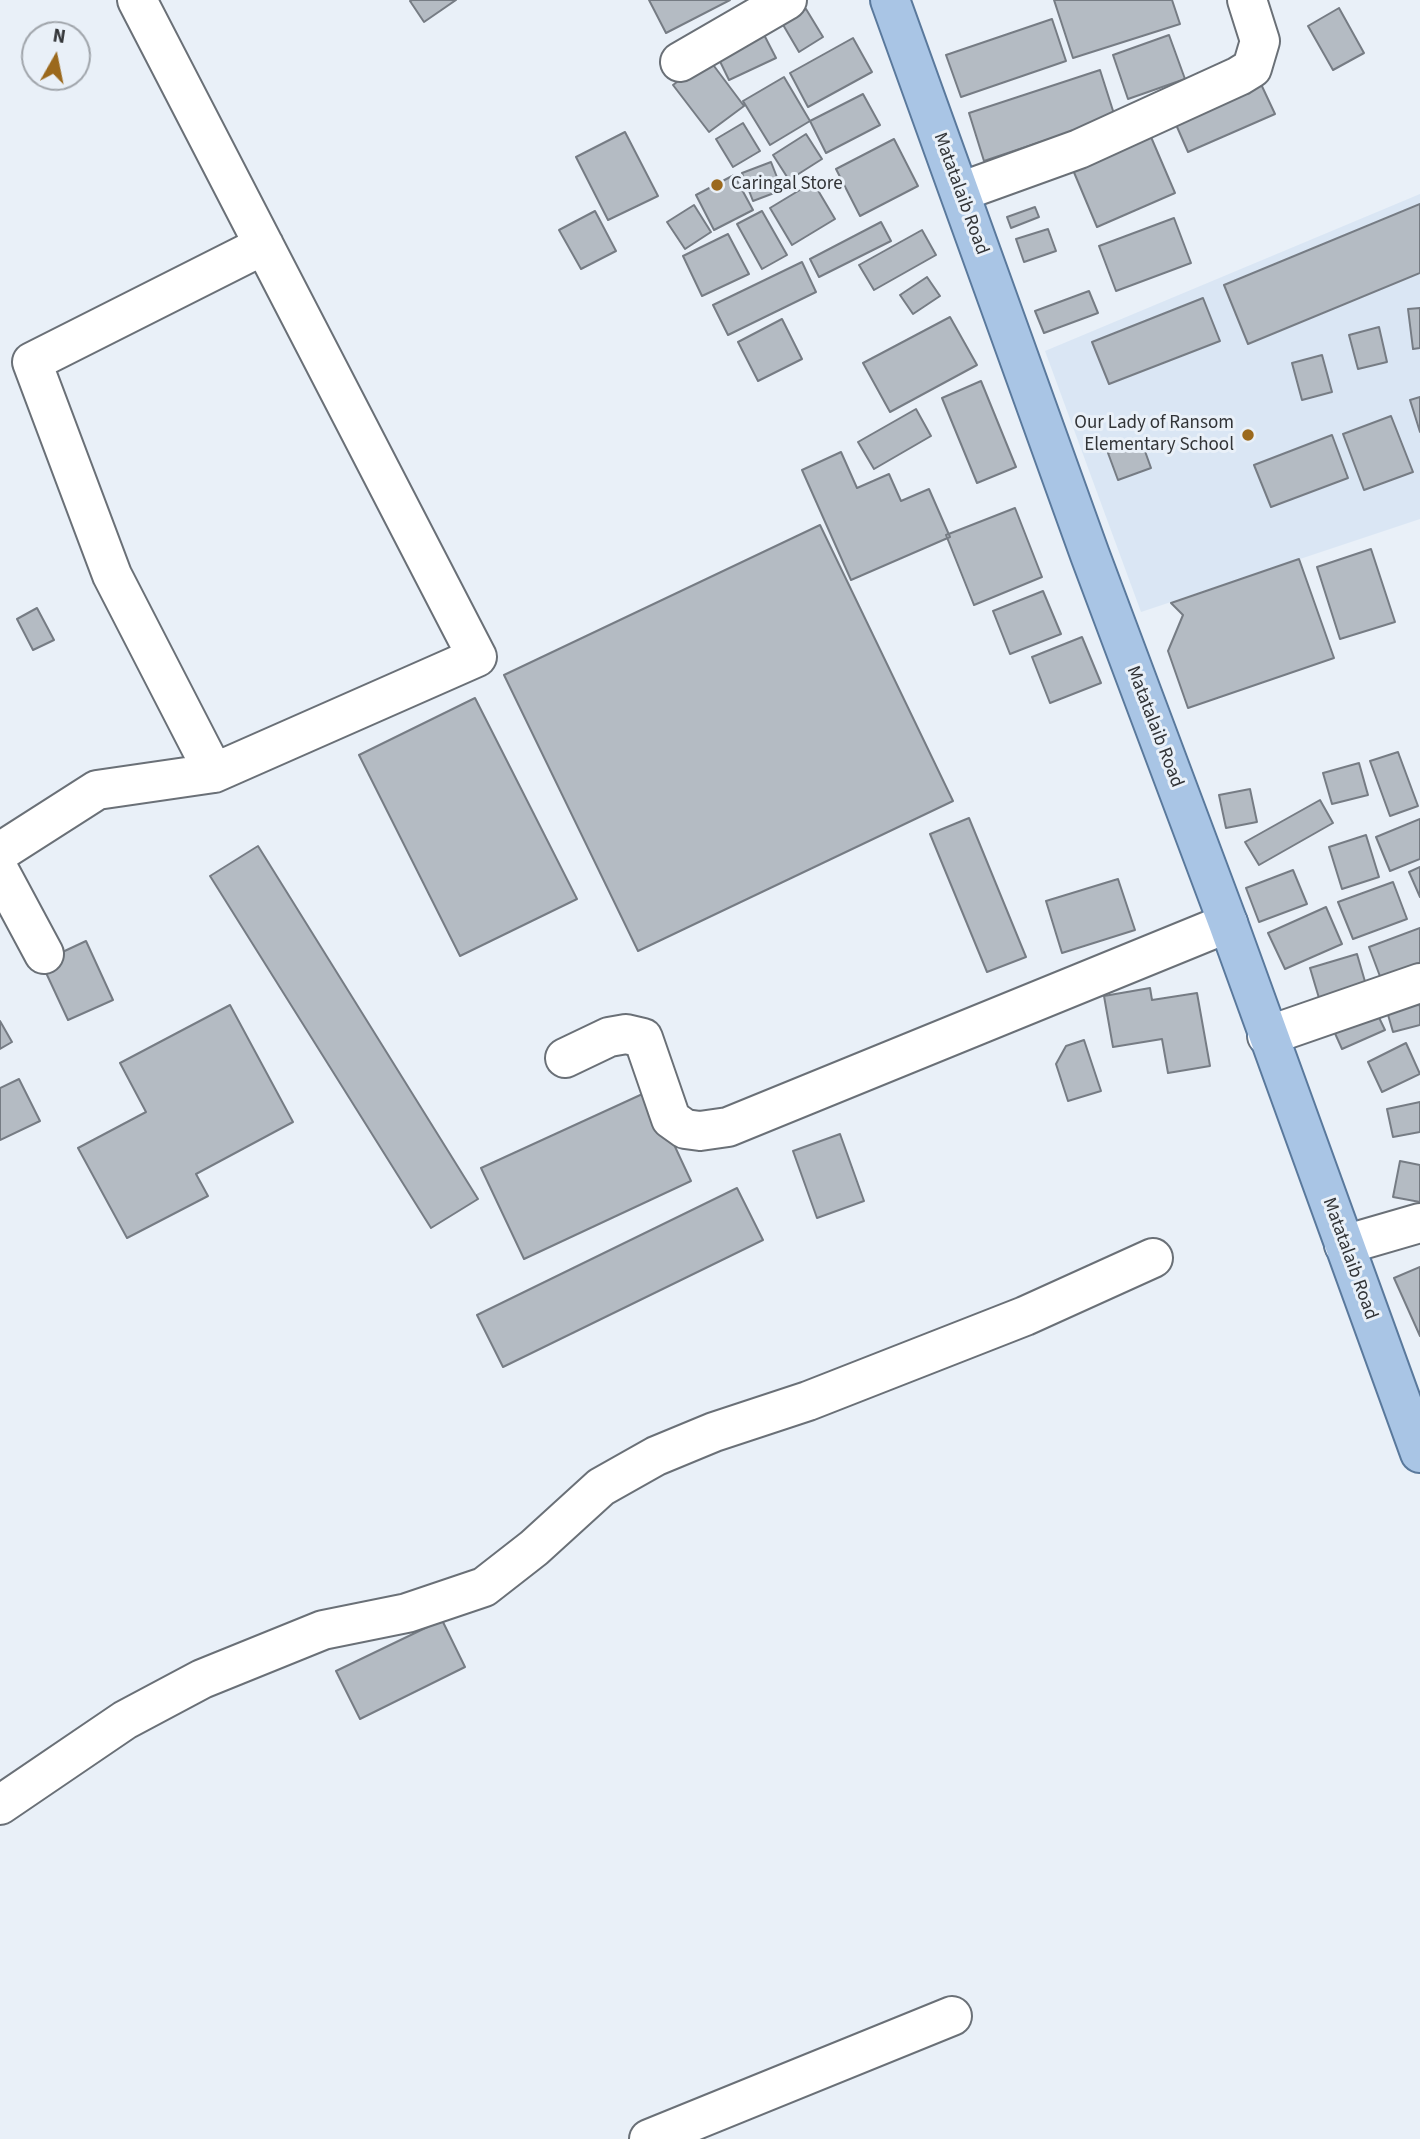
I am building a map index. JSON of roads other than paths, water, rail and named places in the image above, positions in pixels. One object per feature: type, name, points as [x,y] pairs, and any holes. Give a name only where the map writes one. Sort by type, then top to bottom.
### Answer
[{"type":"main road","name":"Matatalaib Road","points":[[890,0],[1090,555],[1228,923],[1420,1453]]},
{"type":"street","points":[[0,852],[97,790],[215,774],[477,657],[137,0]]},
{"type":"street","points":[[680,62],[787,0]]},
{"type":"street","points":[[960,192],[1079,149],[1252,68],[1260,41],[1247,0]]},
{"type":"street","points":[[215,774],[112,575],[32,362],[264,245]]},
{"type":"street","points":[[0,872],[44,954]]},
{"type":"street","points":[[565,1058],[609,1037],[626,1034],[643,1038],[671,1119],[685,1129],[701,1131],[728,1126],[1228,923]]},
{"type":"street","points":[[1267,1035],[1420,983]]},
{"type":"street","points":[[1344,1245],[1420,1223]]},
{"type":"street","points":[[0,1805],[125,1720],[202,1679],[323,1630],[407,1613],[484,1587],[534,1548],[601,1487],[656,1456],[714,1432],[808,1401],[1025,1316],[1153,1258]]},
{"type":"street","points":[[649,2139],[952,2016]]},
{"type":"place","name":"Caringal Store","points":[[717,185]]},
{"type":"place","name":"Our Lady of Ransom Elementary School","points":[[1248,435]]}]
